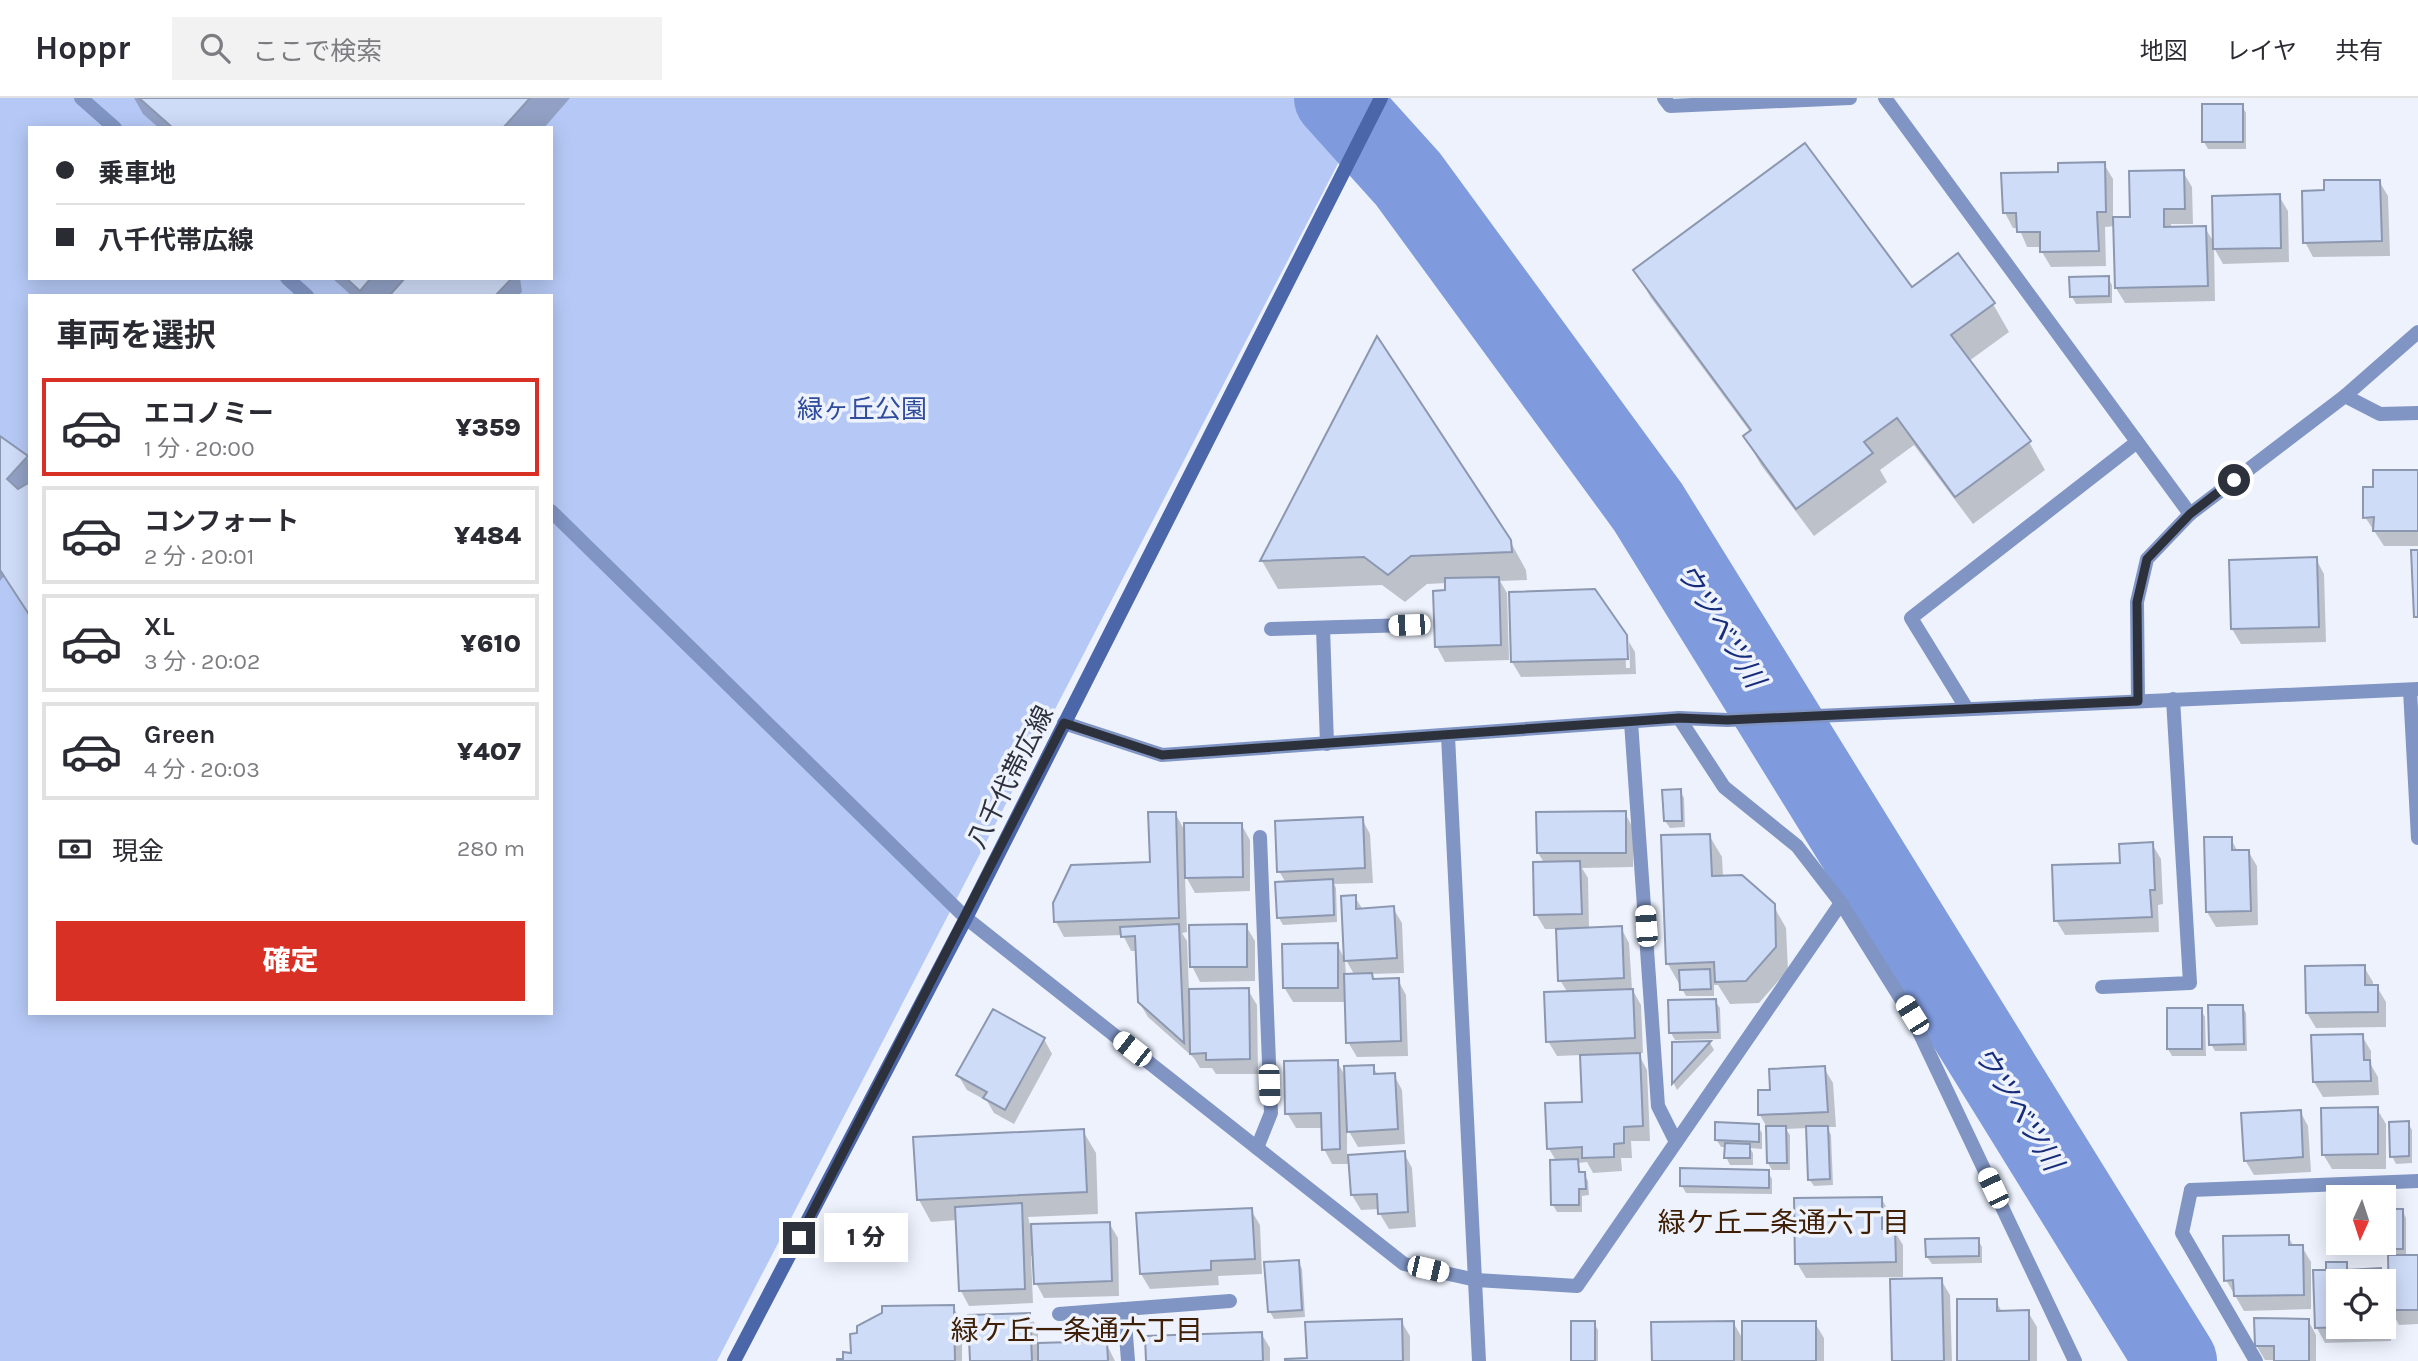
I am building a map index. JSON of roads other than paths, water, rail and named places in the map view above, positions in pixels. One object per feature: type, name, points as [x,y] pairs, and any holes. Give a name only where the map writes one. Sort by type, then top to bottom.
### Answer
[{"type":"main road","name":"八千代帯広線","points":[[734,1361],[966,918],[1381,98]]},
{"type":"street","points":[[81,98],[113,126]]},
{"type":"street","points":[[1664,98],[1670,106],[1850,98]]},
{"type":"street","points":[[1885,98],[2190,514]]},
{"type":"street","points":[[289,280],[305,294]]},
{"type":"street","points":[[2138,701],[2137,602],[2147,559],[2190,514],[2345,396],[2418,332]]},
{"type":"street","points":[[2345,396],[2380,414],[2418,413]]},
{"type":"street","points":[[1967,709],[1911,618],[2137,442]]},
{"type":"street","points":[[553,513],[966,918],[1404,1264],[1476,1280],[1577,1286],[1841,903]]},
{"type":"street","points":[[1271,629],[1409,625]]},
{"type":"street","points":[[1323,628],[1327,744]]},
{"type":"street","points":[[1064,723],[1162,755],[1679,718],[1727,720],[2414,690],[2418,838]]},
{"type":"street","points":[[2102,987],[2190,983],[2173,699]]},
{"type":"street","points":[[1679,718],[1724,787],[1797,846],[1841,903],[1912,1015],[2075,1361]]},
{"type":"street","points":[[1631,722],[1658,1106],[1676,1142]]},
{"type":"street","points":[[1448,736],[1479,1361]]},
{"type":"street","points":[[1257,1148],[1270,1113],[1260,837]]},
{"type":"street","points":[[2256,1361],[2182,1233],[2191,1190],[2418,1181]]},
{"type":"street","points":[[1059,1314],[1230,1301]]},
{"type":"street","points":[[1124,1309],[1128,1361]]},
{"type":"waterway","name":"ウツベツ川","points":[[1335,98],[1408,179],[1648,507],[2176,1361]]},
{"type":"district","name":"緑ケ丘二条通六丁目","points":[[1784,1222]]},
{"type":"district","name":"緑ケ丘一条通六丁目","points":[[1077,1330]]},
{"type":"park label","name":"緑ヶ丘公園","points":[[862,409]]}]
